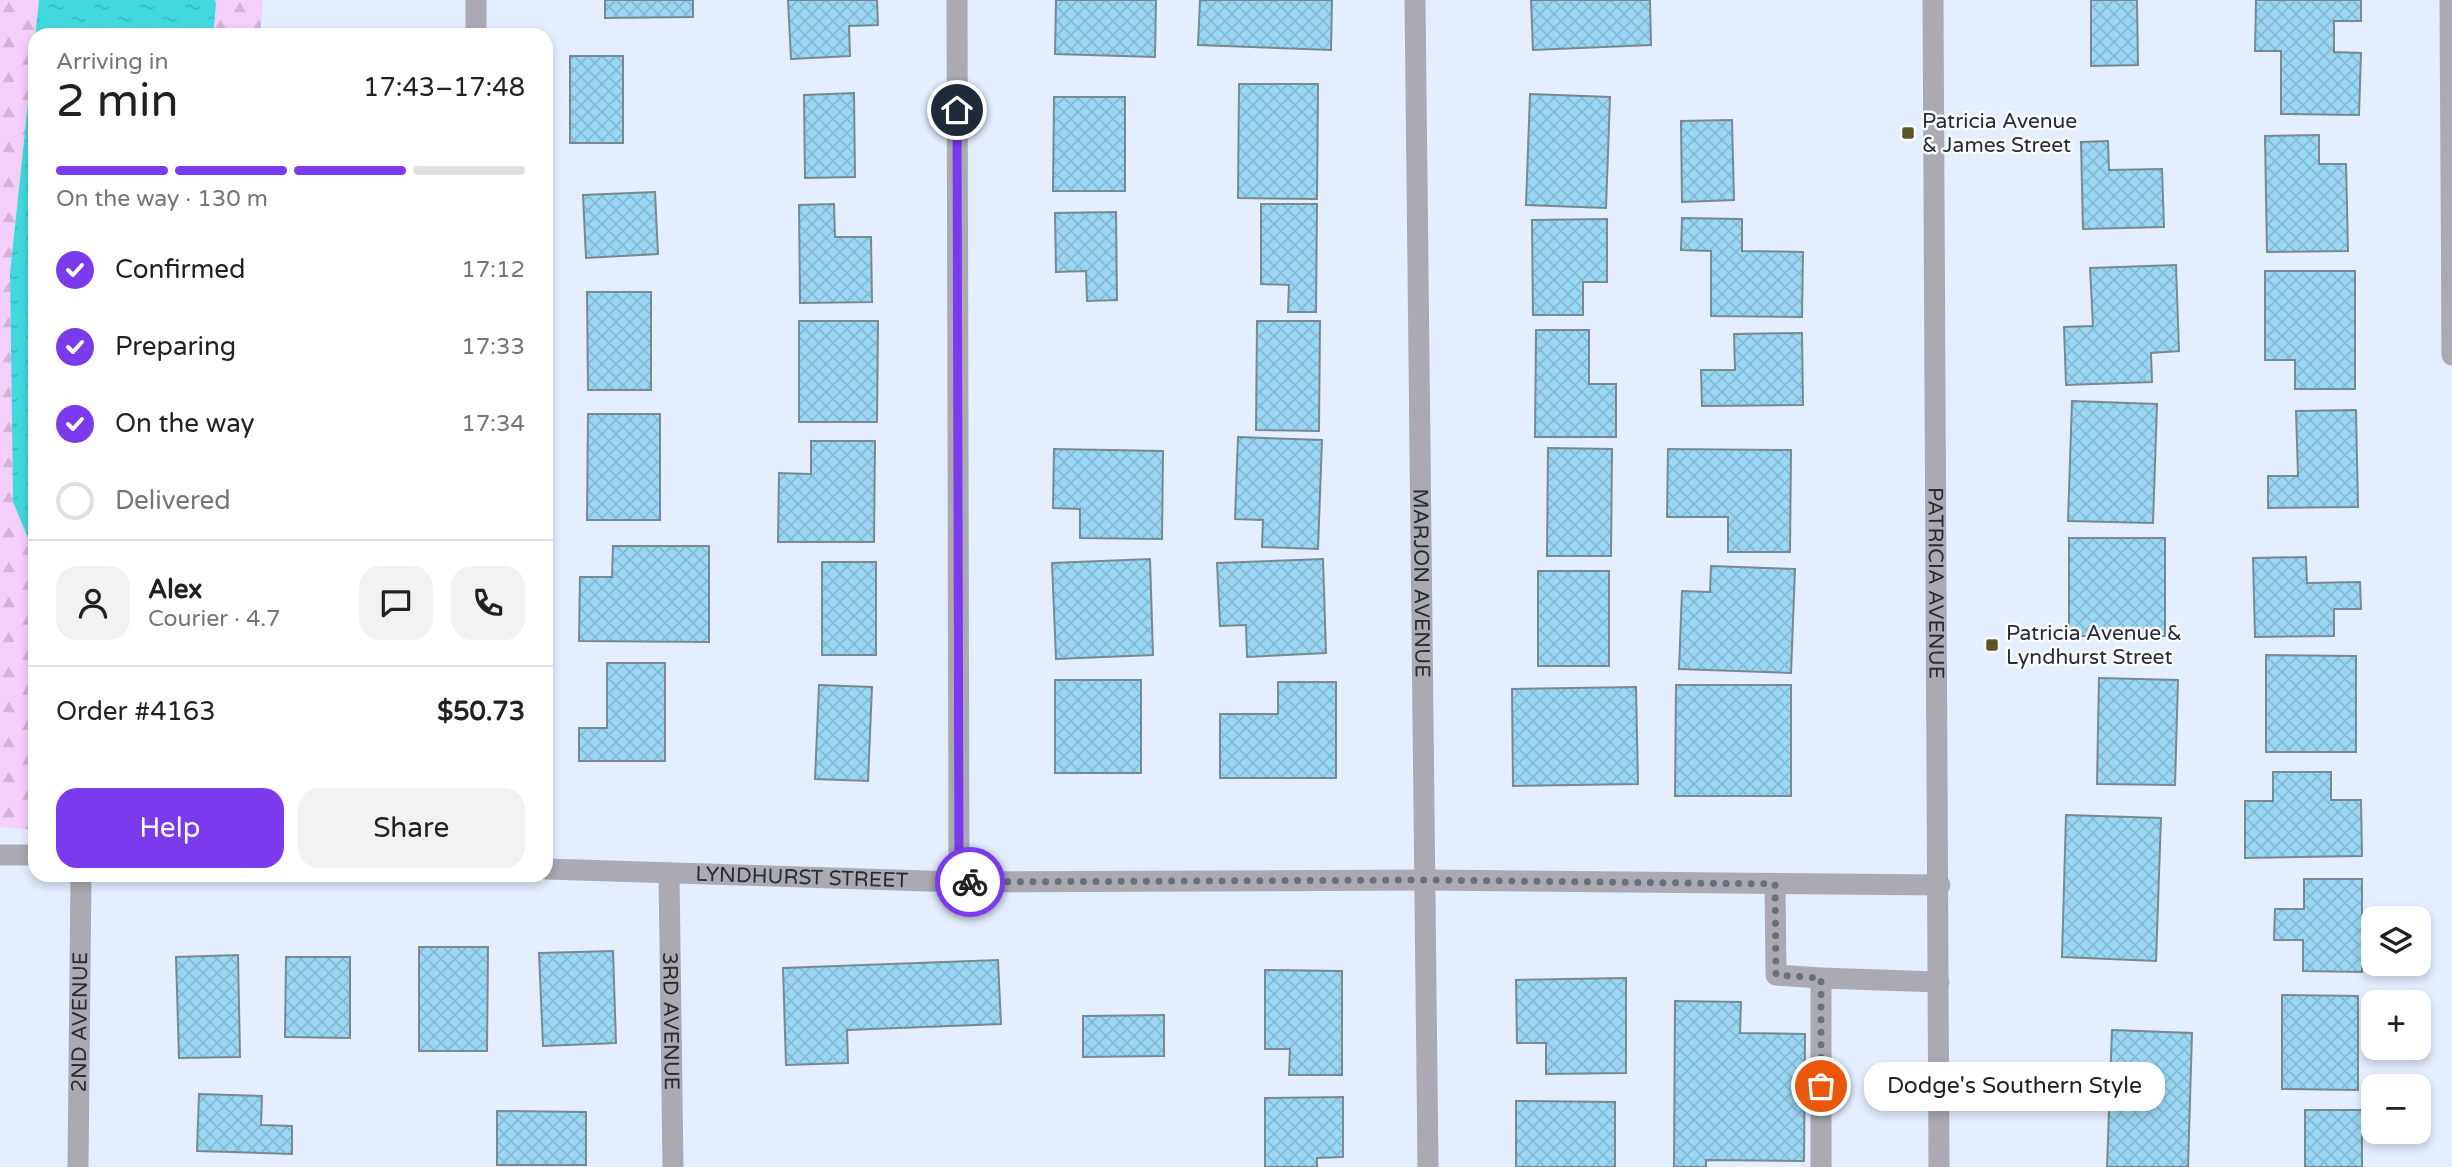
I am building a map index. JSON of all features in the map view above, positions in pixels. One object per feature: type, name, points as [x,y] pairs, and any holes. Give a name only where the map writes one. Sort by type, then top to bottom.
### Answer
[{"type":"street","points":[[476,0],[476,28]]},
{"type":"street","points":[[957,0],[959,882]]},
{"type":"street","name":"MARJON AVENUE","points":[[1415,0],[1428,1167]]},
{"type":"street","name":"PATRICIA AVENUE","points":[[1933,0],[1940,885],[1939,1167]]},
{"type":"street","points":[[2450,0],[2452,355]]},
{"type":"street","points":[[0,855],[28,855]]},
{"type":"street","name":"LYNDHURST STREET","points":[[553,869],[959,882],[1426,880],[1940,885]]},
{"type":"street","name":"3RD AVENUE","points":[[669,874],[673,1167]]},
{"type":"street","name":"2ND AVENUE","points":[[78,1167],[80,882]]},
{"type":"street","points":[[1775,884],[1776,975],[1939,982]]},
{"type":"street","points":[[1821,978],[1821,1167]]},
{"type":"green space","points":[[0,0],[39,0],[36,28],[28,28],[28,104],[10,273],[13,502],[28,538],[28,829],[0,827]]},
{"type":"green space","points":[[215,0],[263,0],[261,28],[213,28]]},
{"type":"water","points":[[39,0],[215,0],[214,28],[36,28]]},
{"type":"water","points":[[28,104],[28,538],[13,502],[10,273]]},
{"type":"building","points":[[605,0],[693,0],[693,17],[605,18]]},
{"type":"building","points":[[788,0],[877,0],[878,25],[849,26],[850,56],[791,59]]},
{"type":"building","points":[[1056,0],[1156,0],[1155,57],[1055,54]]},
{"type":"building","points":[[1200,0],[1332,0],[1331,50],[1198,45]]},
{"type":"building","points":[[1531,0],[1650,0],[1651,45],[1533,50]]},
{"type":"building","points":[[2091,0],[2137,0],[2138,65],[2091,66]]},
{"type":"building","points":[[2256,0],[2361,0],[2361,21],[2334,21],[2334,52],[2361,53],[2359,115],[2281,114],[2281,51],[2255,51]]},
{"type":"building","points":[[570,56],[623,56],[623,143],[570,143]]},
{"type":"building","points":[[1239,84],[1318,84],[1317,199],[1238,198]]},
{"type":"building","points":[[854,93],[855,177],[805,178],[804,95]]},
{"type":"building","points":[[1530,94],[1610,97],[1606,208],[1526,205]]},
{"type":"building","points":[[1054,97],[1125,97],[1125,191],[1053,191]]},
{"type":"building","points":[[1732,120],[1734,200],[1682,202],[1681,121]]},
{"type":"building","points":[[2319,135],[2319,164],[2346,164],[2348,251],[2267,252],[2265,136]]},
{"type":"building","points":[[2108,141],[2109,170],[2162,169],[2164,227],[2083,229],[2081,142]]},
{"type":"building","points":[[655,192],[658,254],[586,258],[583,195]]},
{"type":"building","points":[[834,204],[835,237],[871,237],[872,302],[800,303],[799,205]]},
{"type":"building","points":[[1261,204],[1317,204],[1316,312],[1288,312],[1289,285],[1261,284]]},
{"type":"building","points":[[1116,212],[1117,300],[1087,301],[1086,271],[1056,272],[1055,213]]},
{"type":"building","points":[[1682,218],[1742,219],[1742,251],[1803,252],[1802,317],[1711,316],[1711,251],[1681,250]]},
{"type":"building","points":[[1607,219],[1607,282],[1583,282],[1583,315],[1533,315],[1532,220]]},
{"type":"building","points":[[2176,265],[2179,351],[2151,353],[2152,382],[2066,385],[2064,327],[2093,326],[2090,268]]},
{"type":"building","points":[[2265,271],[2355,271],[2355,389],[2295,389],[2295,360],[2265,360]]},
{"type":"building","points":[[587,292],[651,292],[651,390],[588,390]]},
{"type":"building","points":[[799,321],[878,321],[877,422],[799,422]]},
{"type":"building","points":[[1257,321],[1320,321],[1319,431],[1256,430]]},
{"type":"building","points":[[1536,330],[1589,330],[1589,384],[1616,384],[1616,437],[1535,437]]},
{"type":"building","points":[[1802,333],[1803,405],[1702,406],[1701,370],[1735,370],[1734,334]]},
{"type":"building","points":[[2072,401],[2157,404],[2153,523],[2068,521]]},
{"type":"building","points":[[2356,410],[2358,507],[2268,508],[2268,476],[2298,476],[2296,411]]},
{"type":"building","points":[[588,414],[660,414],[660,520],[587,520]]},
{"type":"building","points":[[1238,437],[1322,440],[1318,549],[1262,547],[1263,520],[1235,519]]},
{"type":"building","points":[[811,441],[875,441],[874,542],[778,542],[779,473],[811,474]]},
{"type":"building","points":[[1548,448],[1612,449],[1611,556],[1547,556]]},
{"type":"building","points":[[1054,449],[1163,451],[1162,539],[1080,538],[1080,509],[1053,508]]},
{"type":"building","points":[[1668,449],[1791,450],[1790,552],[1728,552],[1728,517],[1667,517]]},
{"type":"building","points":[[2069,538],[2165,538],[2165,636],[2069,636]]},
{"type":"building","points":[[613,546],[709,546],[709,642],[579,641],[580,577],[612,577]]},
{"type":"building","points":[[2306,557],[2307,583],[2360,582],[2361,609],[2334,609],[2334,636],[2255,637],[2253,558]]},
{"type":"building","points":[[1150,559],[1153,655],[1056,659],[1052,563]]},
{"type":"building","points":[[1323,559],[1326,653],[1247,657],[1246,625],[1220,626],[1217,563]]},
{"type":"building","points":[[822,562],[876,562],[876,655],[822,655]]},
{"type":"building","points":[[1711,566],[1795,569],[1791,673],[1679,669],[1682,591],[1710,592]]},
{"type":"building","points":[[1538,571],[1609,571],[1609,666],[1538,666]]},
{"type":"building","points":[[2266,655],[2356,656],[2356,752],[2266,752]]},
{"type":"building","points":[[607,663],[665,663],[665,761],[579,761],[579,728],[607,728]]},
{"type":"building","points":[[2099,678],[2178,680],[2175,785],[2097,784]]},
{"type":"building","points":[[1055,680],[1141,680],[1141,773],[1055,773]]},
{"type":"building","points":[[1278,682],[1336,682],[1336,778],[1220,778],[1220,714],[1278,714]]},
{"type":"building","points":[[819,685],[872,687],[868,781],[815,779]]},
{"type":"building","points":[[1676,685],[1791,685],[1791,796],[1675,796]]},
{"type":"building","points":[[1636,687],[1638,784],[1513,786],[1512,689]]},
{"type":"building","points":[[2273,772],[2331,772],[2331,800],[2361,800],[2362,856],[2245,858],[2245,801],[2273,801]]},
{"type":"building","points":[[2066,815],[2161,818],[2156,961],[2062,957]]},
{"type":"building","points":[[2304,879],[2362,879],[2361,972],[2303,971],[2303,940],[2274,940],[2275,909],[2304,909]]},
{"type":"building","points":[[419,947],[488,947],[487,1051],[419,1051]]},
{"type":"building","points":[[613,951],[616,1043],[543,1046],[539,953]]},
{"type":"building","points":[[238,955],[240,1057],[179,1058],[176,957]]},
{"type":"building","points":[[286,957],[350,957],[350,1038],[285,1037]]},
{"type":"building","points":[[998,960],[1001,1024],[847,1030],[848,1063],[786,1065],[783,968]]},
{"type":"building","points":[[1265,970],[1342,971],[1342,1075],[1289,1075],[1290,1049],[1265,1049]]},
{"type":"building","points":[[1626,978],[1626,1073],[1546,1074],[1546,1043],[1517,1043],[1516,980]]},
{"type":"building","points":[[2282,995],[2358,996],[2358,1090],[2282,1089]]},
{"type":"building","points":[[1675,1001],[1741,1002],[1740,1033],[1805,1034],[1804,1161],[1706,1160],[1706,1167],[1674,1167]]},
{"type":"building","points":[[1164,1015],[1164,1056],[1083,1057],[1083,1016]]},
{"type":"building","points":[[2112,1030],[2192,1033],[2188,1167],[2107,1167]]},
{"type":"building","points":[[199,1094],[262,1096],[261,1125],[292,1126],[292,1154],[197,1151]]},
{"type":"building","points":[[1343,1097],[1343,1157],[1317,1158],[1317,1167],[1265,1167],[1265,1098]]},
{"type":"building","points":[[1516,1101],[1615,1102],[1615,1167],[1516,1167]]},
{"type":"building","points":[[2305,1110],[2361,1110],[2362,1167],[2305,1167]]},
{"type":"building","points":[[497,1111],[586,1112],[586,1165],[497,1165]]},
{"type":"way so far","points":[[970,882],[1426,880],[1775,884],[1776,975],[1821,978],[1821,1086]]},
{"type":"place","name":"Patricia Avenue & James Street","points":[[1908,133]]},
{"type":"place","name":"Patricia Avenue & Lyndhurst Street","points":[[1992,645]]},
{"type":"place","name":"Dodge's Southern Style","points":[[1821,1086]]},
{"type":"route","points":[[957,110],[959,882],[970,882]]}]
